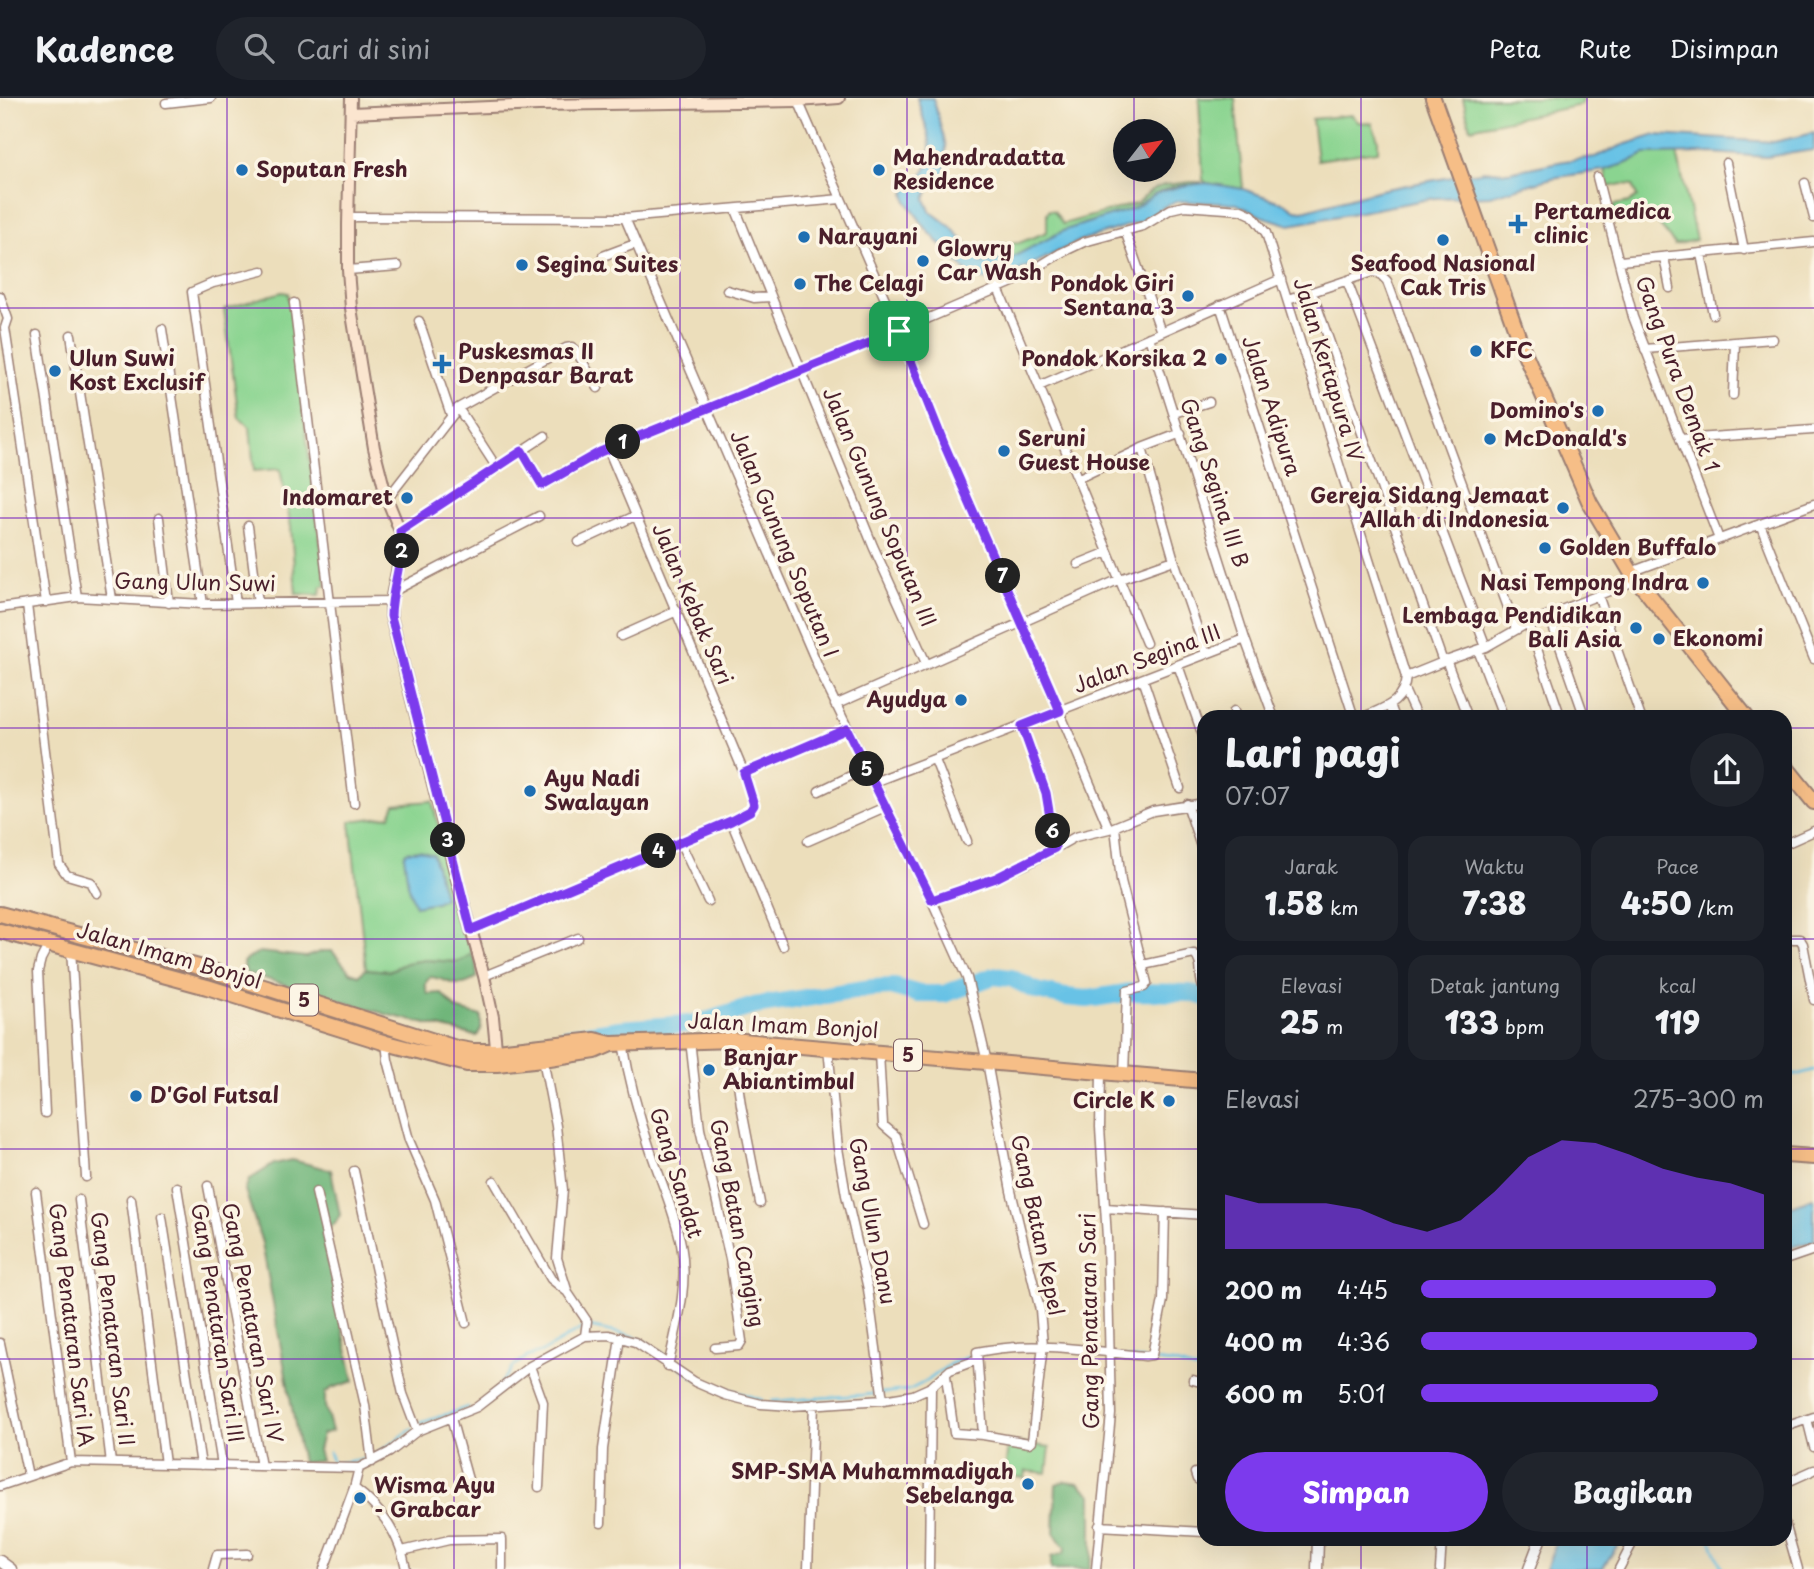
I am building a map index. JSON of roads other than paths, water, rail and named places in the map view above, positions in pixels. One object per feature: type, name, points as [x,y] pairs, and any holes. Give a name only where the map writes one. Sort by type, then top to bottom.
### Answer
[{"type":"highway","points":[[1433,98],[1522,347],[1590,503],[1634,576],[1740,710]]},
{"type":"highway","points":[[1792,775],[1814,802]]},
{"type":"highway","name":"Jalan Imam Bonjol","points":[[0,914],[210,970],[456,1048],[497,1058],[543,1059],[595,1051],[617,1044]]},
{"type":"highway","name":"Jalan Imam Bonjol","points":[[0,930],[206,987],[386,1043],[467,1064],[595,1040],[617,1044],[732,1040],[1197,1081]]},
{"type":"highway","points":[[1792,1155],[1814,1157]]},
{"type":"main road","points":[[351,98],[348,270],[374,448],[387,499],[400,531],[402,547],[392,596],[391,616],[484,976],[493,1017],[497,1058]]},
{"type":"main road","points":[[351,113],[538,105],[839,98]]},
{"type":"street","points":[[166,103],[211,98]]},
{"type":"street","points":[[797,99],[1112,828],[1121,881],[1146,986],[1127,994],[1124,1075]]},
{"type":"street","points":[[1726,163],[1744,250]]},
{"type":"street","name":"Gang Pura Demak 1","points":[[1597,177],[1633,317],[1719,539]]},
{"type":"street","points":[[1805,183],[1814,218]]},
{"type":"street","points":[[348,217],[625,218],[841,200]]},
{"type":"street","name":"Jalan Kertapura IV","points":[[1125,231],[1143,226],[1171,209],[1184,206],[1241,210],[1252,215],[1266,233],[1406,677]]},
{"type":"street","name":"Jalan Gunung Soputan III","points":[[736,210],[873,546],[926,663]]},
{"type":"street","name":"Jalan Gunung Soputan I","points":[[625,218],[847,729]]},
{"type":"street","points":[[522,451],[542,485],[608,449],[998,288],[1084,242],[1125,231],[1161,332]]},
{"type":"street","points":[[1620,261],[1814,242]]},
{"type":"street","points":[[603,256],[635,244]]},
{"type":"street","points":[[1701,254],[1713,314]]},
{"type":"street","points":[[1664,257],[1670,288]]},
{"type":"street","points":[[348,270],[398,266]]},
{"type":"street","points":[[236,603],[192,292],[262,271]]},
{"type":"street","points":[[1288,300],[1372,272],[1379,273],[1387,281],[1516,629]]},
{"type":"street","points":[[1038,386],[1281,279]]},
{"type":"street","points":[[1347,281],[1482,649],[1501,710]]},
{"type":"street","points":[[998,288],[1146,643]]},
{"type":"street","points":[[727,289],[754,298],[769,296]]},
{"type":"street","points":[[1312,292],[1465,710]]},
{"type":"street","points":[[0,296],[8,319],[5,328],[46,602]]},
{"type":"street","points":[[294,303],[354,803]]},
{"type":"street","name":"Jalan Adipura","points":[[1220,305],[1351,710]]},
{"type":"street","points":[[419,321],[451,415]]},
{"type":"street","points":[[162,329],[202,604]]},
{"type":"street","points":[[37,335],[76,597]]},
{"type":"street","points":[[71,335],[112,599]]},
{"type":"street","name":"Gang Segina III B","points":[[1149,337],[1245,639]]},
{"type":"street","points":[[1645,349],[1773,339]]},
{"type":"street","points":[[1733,395],[1735,343]]},
{"type":"street","points":[[387,499],[458,408],[572,346],[598,388]]},
{"type":"street","points":[[1174,413],[1209,402]]},
{"type":"street","points":[[458,408],[497,468]]},
{"type":"street","points":[[1680,439],[1813,430]]},
{"type":"street","points":[[1079,478],[1181,433]]},
{"type":"street","points":[[400,531],[545,436]]},
{"type":"street","points":[[1142,448],[1174,560],[1206,654]]},
{"type":"street","name":"Jalan Kebak Sari","points":[[471,930],[731,821],[750,811],[754,805],[744,773],[608,449]]},
{"type":"street","points":[[1413,710],[1405,692],[1406,677],[1482,649],[1528,622],[1598,595],[1634,576],[1719,539],[1814,504]]},
{"type":"street","points":[[392,596],[539,516]]},
{"type":"street","points":[[579,542],[635,516]]},
{"type":"street","points":[[159,518],[169,603]]},
{"type":"street","points":[[1760,524],[1814,660]]},
{"type":"street","points":[[248,526],[258,603]]},
{"type":"street","points":[[1079,564],[1108,552]]},
{"type":"street","points":[[835,705],[1021,621],[1120,579],[1174,560]]},
{"type":"street","points":[[1598,595],[1638,710]]},
{"type":"street","name":"Gang Ulun Suwi","points":[[0,608],[76,597],[202,604],[331,602],[392,596]]},
{"type":"street","points":[[27,605],[59,864],[67,875],[91,882],[97,893]]},
{"type":"street","points":[[621,636],[677,611]]},
{"type":"street","points":[[1549,615],[1582,710]]},
{"type":"street","points":[[1528,622],[1558,710]]},
{"type":"street","name":"Jalan Segina III","points":[[1060,711],[1245,639],[1271,710]]},
{"type":"street","points":[[1178,665],[1197,719]]},
{"type":"street","points":[[1143,679],[1180,788]]},
{"type":"street","points":[[1378,710],[1405,692]]},
{"type":"street","points":[[1389,705],[1391,710]]},
{"type":"street","points":[[744,773],[847,729],[874,782],[1060,711]]},
{"type":"street","points":[[1022,726],[1046,793],[1055,848]]},
{"type":"street","points":[[935,760],[967,841]]},
{"type":"street","points":[[819,791],[867,768]]},
{"type":"street","name":"Gang Batan Kepel","points":[[874,782],[967,978],[987,1062],[1011,1191],[1039,1304],[1043,1348],[1033,1438],[1029,1443],[983,1434]]},
{"type":"street","points":[[932,900],[996,878],[1075,837],[1112,828],[1153,811],[1197,803]]},
{"type":"street","points":[[1187,804],[1197,825]]},
{"type":"street","points":[[808,841],[885,807]]},
{"type":"street","points":[[731,821],[783,946]]},
{"type":"street","points":[[1792,841],[1814,831]]},
{"type":"street","points":[[680,842],[708,901]]},
{"type":"street","points":[[484,976],[578,938]]},
{"type":"street","points":[[1792,939],[1800,939],[1803,943],[1814,1000]]},
{"type":"street","points":[[45,1113],[38,971],[49,944]]},
{"type":"street","points":[[71,950],[86,1177]]},
{"type":"street","points":[[1143,965],[1194,954],[1197,958]]},
{"type":"street","name":"Gang Batan Canging","points":[[690,1040],[700,1129],[730,1259],[742,1341],[739,1346],[715,1349]]},
{"type":"street","points":[[732,1040],[736,1076],[760,1203]]},
{"type":"street","points":[[386,1043],[409,1140],[435,1200],[466,1323]]},
{"type":"street","name":"Gang Sandat","points":[[617,1044],[681,1244],[681,1305],[669,1361]]},
{"type":"street","name":"Gang Ulun Danu","points":[[828,1048],[838,1148],[868,1289],[882,1394]]},
{"type":"street","points":[[879,1052],[883,1125],[896,1136],[923,1224]]},
{"type":"street","points":[[543,1059],[563,1190],[557,1258],[568,1293]]},
{"type":"street","name":"Gang Penataran Sari","points":[[1096,1569],[1110,1444],[1106,1208],[1100,1127],[1101,1073]]},
{"type":"street","points":[[354,1171],[403,1394],[417,1431]]},
{"type":"street","points":[[494,1181],[551,1279],[568,1293],[587,1321],[585,1334]]},
{"type":"street","name":"Gang Penataran Sari IV","points":[[208,1186],[261,1466]]},
{"type":"street","name":"Gang Penataran Sari III","points":[[177,1187],[222,1465]]},
{"type":"street","name":"Gang Penataran Sari IA","points":[[36,1192],[71,1462]]},
{"type":"street","points":[[316,1192],[365,1405],[372,1462]]},
{"type":"street","points":[[131,1199],[165,1464]]},
{"type":"street","name":"Gang Penataran Sari II","points":[[79,1200],[111,1463]]},
{"type":"street","points":[[1106,1208],[1197,1214]]},
{"type":"street","points":[[0,1486],[71,1462],[359,1468],[402,1444],[417,1431],[477,1407],[530,1366],[585,1334],[620,1337],[650,1350],[708,1388],[751,1402],[792,1406],[882,1394],[908,1397],[931,1387],[950,1370],[977,1357],[1012,1346],[1109,1356],[1149,1356],[1154,1350],[1163,1300],[1165,1212]]},
{"type":"street","points":[[162,1217],[201,1465]]},
{"type":"street","points":[[1792,1257],[1814,1250]]},
{"type":"street","points":[[601,1523],[603,1449],[620,1337]]},
{"type":"street","points":[[0,1343],[28,1476]]},
{"type":"street","points":[[946,1376],[954,1433],[983,1434],[977,1357]]},
{"type":"street","points":[[530,1366],[543,1402],[539,1487]]},
{"type":"street","points":[[929,1569],[931,1387]]},
{"type":"street","points":[[808,1569],[814,1404]]},
{"type":"street","points":[[451,1418],[470,1486]]},
{"type":"street","points":[[1792,1424],[1810,1418],[1814,1447]]},
{"type":"street","points":[[324,1569],[359,1468]]},
{"type":"street","points":[[1792,1480],[1814,1470]]},
{"type":"street","points":[[354,1488],[365,1497],[393,1531],[406,1569]]},
{"type":"street","points":[[1099,1526],[1197,1532]]},
{"type":"street","points":[[402,1552],[449,1540],[502,1539],[502,1569]]},
{"type":"street","points":[[1317,1569],[1318,1546]]},
{"type":"street","points":[[1440,1569],[1442,1546]]},
{"type":"street","points":[[1529,1569],[1538,1546]]},
{"type":"street","points":[[1619,1569],[1631,1546]]},
{"type":"street","points":[[1792,1546],[1798,1569]]},
{"type":"street","points":[[213,1569],[217,1555],[247,1554]]},
{"type":"water","points":[[917,98],[933,98],[946,146],[945,172],[930,187],[925,199],[930,211],[951,227],[982,263],[1011,258],[1065,230],[1135,208],[1156,193],[1181,186],[1207,183],[1243,189],[1303,211],[1380,190],[1485,171],[1509,172],[1595,157],[1656,135],[1774,142],[1814,133],[1814,150],[1766,157],[1713,153],[1644,154],[1605,170],[1552,178],[1490,196],[1435,198],[1290,225],[1261,216],[1237,204],[1178,201],[1142,221],[1082,240],[1006,277],[984,280],[975,279],[966,271],[928,231],[907,202],[905,194],[908,187],[925,171],[931,159],[929,136]]},
{"type":"water","points":[[419,850],[433,854],[444,897],[436,902],[415,906],[408,884],[404,856],[406,852]]},
{"type":"water","points":[[1814,1198],[1814,1241],[1792,1247],[1792,1206]]},
{"type":"water","points":[[1555,1546],[1617,1546],[1602,1569],[1546,1569]]},
{"type":"waterway","points":[[567,1037],[620,1029],[688,1024],[754,1006],[871,988],[894,987],[919,994],[944,994],[994,976],[1011,978],[1037,991],[1087,999],[1132,992],[1197,995]]},
{"type":"waterway","points":[[1792,1076],[1814,1070]]},
{"type":"waterway","points":[[501,1383],[515,1365],[527,1357],[589,1327],[633,1336],[649,1344],[699,1380],[762,1400]]},
{"type":"waterway","points":[[772,1401],[909,1390],[950,1364],[976,1354]]},
{"type":"waterway","points":[[1087,1354],[1172,1363],[1197,1370]]},
{"type":"waterway","points":[[421,1423],[468,1407]]},
{"type":"waterway","points":[[375,1455],[412,1429]]},
{"type":"waterway","points":[[329,1452],[333,1464],[363,1459]]},
{"type":"waterway","points":[[1713,1546],[1722,1569]]},
{"type":"place","name":"Soputan Fresh","points":[[242,170]]},
{"type":"place","name":"Mahendradatta Residence","points":[[879,170]]},
{"type":"place","name":"Pertamedica clinic","points":[[1518,224]]},
{"type":"place","name":"Narayani","points":[[804,237]]},
{"type":"place","name":"Seafood Nasional Cak Tris","points":[[1443,240]]},
{"type":"place","name":"Glowry Car Wash","points":[[923,261]]},
{"type":"place","name":"Segina Suites","points":[[522,265]]},
{"type":"place","name":"The Celagi","points":[[800,284]]},
{"type":"place","name":"Pondok Giri Sentana 3","points":[[1188,296]]},
{"type":"place","name":"KFC","points":[[1476,351]]},
{"type":"place","name":"Pondok Korsika 2","points":[[1221,359]]},
{"type":"place","name":"Puskesmas II Denpasar Barat","points":[[442,364]]},
{"type":"place","name":"Ulun Suwi Kost Exclusif","points":[[55,371]]},
{"type":"place","name":"Domino's","points":[[1598,411]]},
{"type":"place","name":"McDonald's","points":[[1490,439]]},
{"type":"place","name":"Seruni Guest House","points":[[1004,451]]},
{"type":"place","name":"Indomaret","points":[[407,498]]},
{"type":"place","name":"Gereja Sidang Jemaat Allah di Indonesia","points":[[1563,508]]},
{"type":"place","name":"Golden Buffalo","points":[[1545,548]]},
{"type":"place","name":"Nasi Tempong Indra","points":[[1703,583]]},
{"type":"place","name":"Lembaga Pendidikan Bali Asia","points":[[1636,628]]},
{"type":"place","name":"Ekonomi","points":[[1659,639]]},
{"type":"place","name":"Ayudya","points":[[961,700]]},
{"type":"place","name":"Ayu Nadi Swalayan","points":[[530,791]]},
{"type":"place","name":"Banjar Abiantimbul","points":[[709,1070]]},
{"type":"place","name":"D'Gol Futsal","points":[[136,1096]]},
{"type":"place","name":"Circle K","points":[[1169,1101]]},
{"type":"place","name":"SMP-SMA Muhammadiyah Sebelanga","points":[[1028,1484]]},
{"type":"place","name":"Wisma Ayu - Grabcar","points":[[360,1498]]}]
